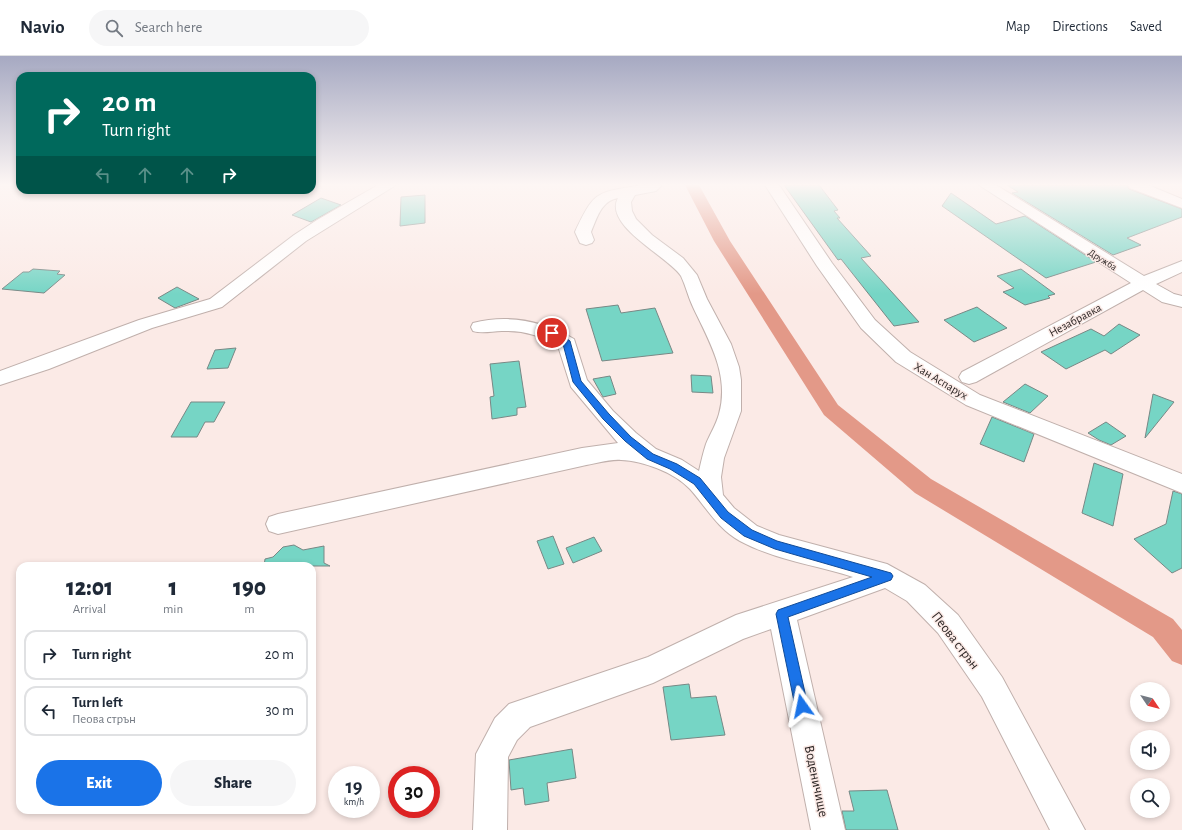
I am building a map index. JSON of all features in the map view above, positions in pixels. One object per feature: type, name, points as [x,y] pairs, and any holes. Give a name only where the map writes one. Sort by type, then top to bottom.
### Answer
[{"type":"street","points":[[0,378],[38,367],[167,316],[203,310],[216,303],[316,227],[326,221]]},
{"type":"street","points":[[586,240],[583,232],[588,221]]},
{"type":"street","points":[[630,221],[645,238],[673,258],[684,269],[692,282],[698,299],[722,343],[732,376],[730,412],[717,444],[708,478],[711,497]]},
{"type":"street","name":"Хан Аспарух","points":[[796,221],[825,266],[868,324],[903,357],[973,400],[1182,484]]},
{"type":"street","name":"Дружба","points":[[1044,221],[1168,298],[1182,302]]},
{"type":"street","name":"Незабравка","points":[[969,377],[1143,283],[1182,266]]},
{"type":"street","points":[[480,327],[506,323],[530,327],[552,333],[567,343],[578,382],[611,422],[628,439],[650,456]]},
{"type":"street","points":[[278,524],[582,457],[620,451],[650,456]]},
{"type":"street","name":"Пеова стрън","points":[[650,456],[674,466],[697,481],[725,515],[748,533],[775,545],[887,576],[916,593],[952,630],[992,687],[1068,830]]},
{"type":"street","points":[[490,830],[492,754],[506,729],[520,715],[653,669],[736,628],[782,614],[887,576]]},
{"type":"street","name":"Воденичище","points":[[782,614],[828,830]]},
{"type":"building","points":[[400,221],[425,221],[425,223],[400,226]]},
{"type":"building","points":[[810,221],[840,221],[871,256],[861,258],[919,322],[894,326],[841,259],[838,260]]},
{"type":"building","points":[[964,221],[992,221],[996,224],[1006,221],[1033,221],[1096,262],[1046,278]]},
{"type":"building","points":[[1058,221],[1171,221],[1127,238],[1141,245],[1113,255]]},
{"type":"building","points":[[33,269],[60,271],[57,274],[65,275],[44,293],[2,289],[23,272],[29,272]]},
{"type":"building","points":[[1021,269],[1055,294],[1048,296],[1050,298],[1025,305],[1003,292],[1014,288],[997,276]]},
{"type":"building","points":[[177,287],[199,299],[175,308],[158,298]]},
{"type":"building","points":[[618,305],[621,313],[655,308],[673,353],[602,361],[586,309]]},
{"type":"building","points":[[977,307],[1007,328],[974,342],[944,320]]},
{"type":"building","points":[[1119,324],[1140,335],[1111,354],[1105,350],[1066,369],[1041,352],[1091,329],[1104,336]]},
{"type":"building","points":[[236,348],[228,368],[207,369],[215,350]]},
{"type":"building","points":[[519,361],[526,407],[517,408],[517,415],[492,419],[490,397],[494,396],[490,364]]},
{"type":"building","points":[[691,375],[711,376],[713,393],[692,392]]},
{"type":"building","points":[[610,376],[616,394],[603,397],[593,379]]},
{"type":"building","points":[[1025,384],[1048,396],[1030,413],[1003,402]]},
{"type":"building","points":[[1153,394],[1174,402],[1145,438]]},
{"type":"building","points":[[191,402],[225,402],[214,422],[205,422],[197,437],[171,437]]},
{"type":"building","points":[[992,417],[1034,434],[1024,462],[980,444]]},
{"type":"building","points":[[1106,422],[1126,436],[1111,445],[1088,433]]},
{"type":"building","points":[[1094,463],[1123,474],[1113,526],[1082,513]]},
{"type":"building","points":[[1173,491],[1182,494],[1182,568],[1172,573],[1134,539],[1166,524]]},
{"type":"building","points":[[553,536],[564,564],[548,569],[537,541]]},
{"type":"building","points":[[594,537],[602,551],[573,563],[566,548]]},
{"type":"building","points":[[294,545],[303,550],[324,546],[324,563],[330,566],[316,566],[316,562],[265,562],[265,559],[273,557],[283,547]]},
{"type":"building","points":[[689,684],[691,698],[716,696],[725,735],[671,740],[663,687]]},
{"type":"building","points":[[572,749],[576,778],[547,783],[549,801],[525,805],[523,788],[511,790],[509,760]]},
{"type":"building","points":[[887,790],[898,830],[846,830],[842,811],[854,811],[849,791]]},
{"type":"waterway","points":[[711,221],[722,241],[831,410],[923,486],[1163,628],[1182,651]]},
{"type":"route","points":[[552,333],[567,343],[578,382],[606,416],[628,439],[650,456],[674,466],[697,481],[725,515],[748,533],[775,545],[834,560],[887,576],[782,614],[802,706]]}]
